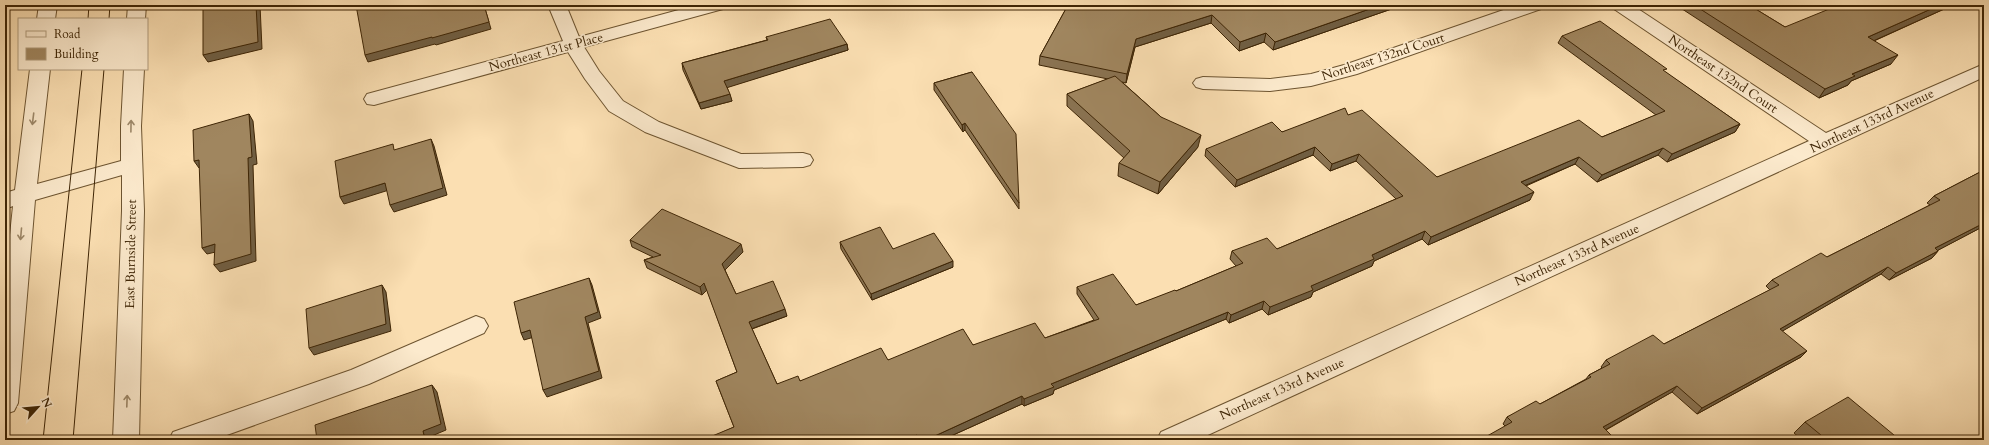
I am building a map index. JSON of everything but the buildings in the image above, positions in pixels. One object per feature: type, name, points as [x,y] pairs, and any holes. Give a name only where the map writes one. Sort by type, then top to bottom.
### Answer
[{"type":"street","points":[[46,18],[48,5]]},
{"type":"street","points":[[136,18],[137,5]]},
{"type":"street","points":[[557,5],[573,44],[592,75],[616,106],[652,127],[739,161],[803,160]]},
{"type":"street","name":"Northeast 131st Place","points":[[374,99],[717,5]]},
{"type":"street","name":"Northeast 132nd Court","points":[[1203,83],[1270,84],[1311,80],[1350,70],[1535,5]]},
{"type":"street","name":"Northeast 132nd Court","points":[[1620,5],[1826,143]]},
{"type":"street","points":[[5,403],[15,198],[40,70]]},
{"type":"street","name":"East Burnside Street","points":[[126,440],[133,211],[132,165],[134,70]]},
{"type":"street","name":"Northeast 133rd Avenue","points":[[1170,440],[1984,70]]},
{"type":"street","points":[[15,198],[132,165]]},
{"type":"street","points":[[182,440],[360,377],[476,326]]},
{"type":"tram line","points":[[88,18],[89,5]]},
{"type":"tram line","points":[[109,18],[110,5]]},
{"type":"tram line","points":[[43,440],[82,70]]},
{"type":"tram line","points":[[73,440],[104,70]]}]
